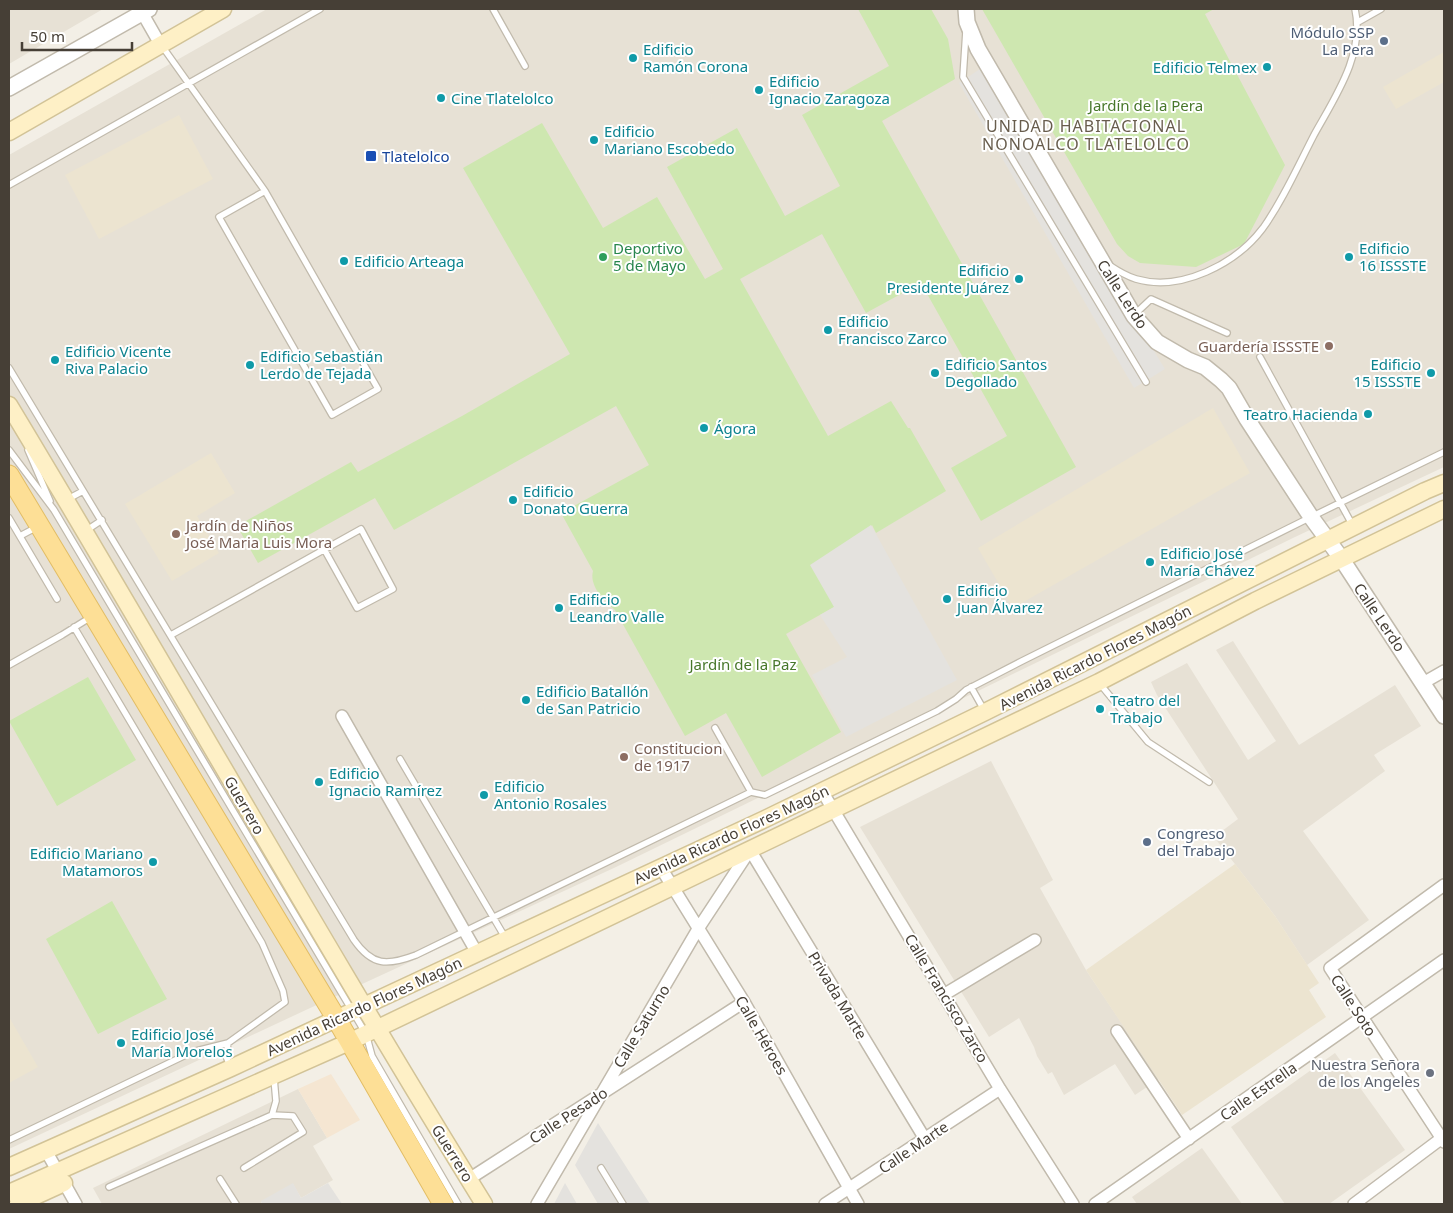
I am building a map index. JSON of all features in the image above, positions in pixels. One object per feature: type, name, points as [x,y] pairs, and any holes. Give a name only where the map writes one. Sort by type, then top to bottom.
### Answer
[{"type":"main road","points":[[9,132],[223,9]]},
{"type":"main road","name":"Guerrero","points":[[9,405],[60,505],[85,531],[364,1035],[437,1202]]},
{"type":"main road","name":"Guerrero","points":[[9,475],[93,615],[364,1035],[469,1179],[484,1204]]},
{"type":"main road","name":"Avenida Ricardo Flores Magón","points":[[9,1167],[45,1149],[231,1068],[661,868],[985,712],[1444,483]]},
{"type":"main road","name":"Avenida Ricardo Flores Magón","points":[[9,1193],[60,1176],[364,1035],[1099,682],[1255,601],[1444,509]]},
{"type":"main road","points":[[411,984],[405,992],[404,998],[410,1006],[418,1008]]},
{"type":"main road","points":[[18,1204],[60,1176]]},
{"type":"street","points":[[9,88],[144,10],[160,44]]},
{"type":"street","name":"Calle Lerdo","points":[[966,15],[978,49],[1134,316],[1157,342],[1182,358],[1205,367],[1229,388],[1247,419],[1424,683],[1444,716]]},
{"type":"street","points":[[1424,683],[1444,671]]},
{"type":"street","points":[[342,716],[476,953]]},
{"type":"street","name":"Calle Francisco Zarco","points":[[822,791],[1000,1088],[1073,1204]]},
{"type":"street","name":"Calle Saturno","points":[[537,1204],[698,929],[750,850]]},
{"type":"street","name":"Privada Marte","points":[[750,850],[925,1139]]},
{"type":"street","name":"Calle Héroes","points":[[661,868],[744,1002],[858,1204]]},
{"type":"street","name":"Calle Soto","points":[[1443,1140],[1330,968],[1444,885]]},
{"type":"street","points":[[945,994],[1035,940]]},
{"type":"street","name":"Calle Estrella","points":[[1095,1204],[1444,960]]},
{"type":"street","name":"Calle Pesado","points":[[469,1179],[744,1002]]},
{"type":"street","points":[[1117,1031],[1189,1139]]},
{"type":"street","name":"Calle Marte","points":[[825,1204],[1000,1088]]},
{"type":"street","points":[[1354,1204],[1443,1140]]},
{"type":"street","points":[[45,1149],[76,1204]]},
{"type":"lane","points":[[9,186],[320,9]]},
{"type":"lane","points":[[493,9],[525,66]]},
{"type":"lane","points":[[1101,260],[1123,274],[1137,279],[1152,281],[1180,280],[1196,277],[1222,264],[1253,240],[1262,230],[1278,203],[1341,85],[1357,40],[1358,22],[1355,9]]},
{"type":"lane","points":[[1358,22],[1381,9]]},
{"type":"lane","points":[[966,15],[963,77],[1146,382]]},
{"type":"lane","points":[[160,44],[265,191],[378,389],[332,415],[219,217],[265,191]]},
{"type":"lane","points":[[1134,316],[1151,299],[1227,332]]},
{"type":"lane","points":[[1260,357],[1339,504],[1354,527]]},
{"type":"lane","points":[[9,368],[363,953],[374,960],[390,962],[402,960],[464,932],[493,916],[751,792],[766,795],[812,774],[937,711],[971,687],[1311,516],[1444,452]]},
{"type":"lane","points":[[9,416],[350,1012]]},
{"type":"lane","points":[[9,450],[60,505]]},
{"type":"lane","points":[[60,505],[83,490]]},
{"type":"lane","points":[[9,518],[57,599]]},
{"type":"lane","points":[[85,531],[102,520]]},
{"type":"lane","points":[[20,536],[39,526]]},
{"type":"lane","points":[[171,635],[324,549],[361,530],[393,589],[357,608],[324,549]]},
{"type":"lane","points":[[9,665],[93,615]]},
{"type":"lane","points":[[9,1140],[192,1052],[228,1043],[285,1002],[283,991],[262,943],[74,627]]},
{"type":"lane","points":[[1099,682],[1148,742],[1209,782]]},
{"type":"lane","points":[[971,687],[979,698],[985,712]]},
{"type":"lane","points":[[715,728],[751,792]]},
{"type":"lane","points":[[400,758],[506,939]]},
{"type":"lane","points":[[364,1035],[372,1056],[458,1204]]},
{"type":"lane","points":[[364,1035],[383,1049],[476,1204]]},
{"type":"lane","points":[[228,1043],[226,1056],[231,1068]]},
{"type":"lane","points":[[272,1115],[276,1101],[274,1076]]},
{"type":"lane","points":[[109,1187],[272,1115],[293,1116],[303,1132],[244,1168]]},
{"type":"lane","points":[[601,1168],[623,1204]]},
{"type":"lane","points":[[220,1179],[236,1204]]},
{"type":"shaded area","points":[[9,9],[103,9],[9,64]]},
{"type":"shaded area","name":"UNIDAD HABITACIONAL NONOALCO TLATELOLCO","points":[[267,9],[1444,9],[1444,467],[1295,537],[616,867],[9,1149],[9,155]]},
{"type":"shaded area","points":[[1444,52],[1444,82],[1396,109],[1383,87]]},
{"type":"shaded area","points":[[980,69],[1165,369],[1134,388],[959,83]]},
{"type":"shaded area","points":[[179,115],[213,179],[99,239],[65,175]]},
{"type":"shaded area","points":[[1213,408],[1250,473],[1013,608],[978,548]]},
{"type":"shaded area","name":"Jardín de Niños José Maria Luis Mora","points":[[211,453],[235,493],[197,516],[219,553],[172,581],[125,504]]},
{"type":"shaded area","points":[[871,525],[957,680],[846,737],[812,675],[847,657],[820,615],[834,607],[810,565]]},
{"type":"shaded area","points":[[1233,641],[1299,745],[1395,685],[1421,726],[1374,755],[1385,771],[1303,831],[1369,920],[1307,965],[1275,916],[1214,837],[1238,819],[1157,695],[1151,682],[1187,663],[1248,760],[1276,741],[1216,650]]},
{"type":"shaded area","points":[[991,761],[1053,880],[1040,888],[1086,970],[1159,1079],[1135,1095],[1115,1064],[1064,1095],[1052,1072],[1048,1074],[1037,1056],[1019,1018],[989,1037],[860,827]]},
{"type":"shaded area","points":[[1235,864],[1275,916],[1319,983],[1309,990],[1326,1017],[1182,1115],[1086,970]]},
{"type":"shaded area","points":[[9,1017],[38,1067],[9,1083]]},
{"type":"shaded area","points":[[1335,1053],[1405,1150],[1329,1204],[1285,1204],[1231,1127]]},
{"type":"shaded area","points":[[331,1074],[360,1120],[327,1138],[298,1089]]},
{"type":"shaded area","points":[[298,1089],[327,1138],[313,1146],[333,1180],[301,1198],[293,1184],[261,1202],[262,1204],[102,1204],[93,1188]]},
{"type":"shaded area","points":[[598,1123],[650,1204],[598,1204],[575,1165]]},
{"type":"shaded area","points":[[1202,1148],[1242,1204],[1137,1204],[1132,1197]]},
{"type":"shaded area","points":[[293,1183],[301,1198],[328,1183],[342,1204],[262,1204],[261,1201]]},
{"type":"shaded area","points":[[565,1183],[577,1204],[554,1204]]},
{"type":"green space","name":"Jardín de la Paz","points":[[858,9],[931,9],[948,39],[955,79],[882,121],[1076,467],[981,521],[951,468],[1007,436],[921,283],[866,313],[822,234],[740,279],[828,436],[891,401],[908,428],[910,428],[946,491],[876,533],[872,525],[834,607],[786,634],[841,732],[762,777],[726,713],[685,736],[615,610],[602,598],[595,588],[592,577],[593,571],[561,513],[649,465],[616,406],[394,530],[375,498],[258,563],[237,526],[351,462],[358,472],[462,416],[570,354],[463,168],[542,123],[603,228],[657,197],[705,279],[723,269],[667,167],[737,128],[785,216],[840,186],[802,115],[889,66]]},
{"type":"green space","name":"Jardín de la Pera","points":[[982,9],[1214,9],[1205,14],[1285,165],[1244,244],[1196,267],[1140,263],[1128,256],[1117,244]]},
{"type":"green space","points":[[88,677],[136,760],[57,806],[9,721]]},
{"type":"green space","points":[[112,901],[167,999],[98,1034],[46,939]]},
{"type":"place","name":"Módulo SSP La Pera","points":[[1384,41]]},
{"type":"place","name":"Edificio Ramón Corona","points":[[633,58]]},
{"type":"place","name":"Edificio Telmex","points":[[1267,67]]},
{"type":"place","name":"Edificio Ignacio Zaragoza","points":[[759,90]]},
{"type":"place","name":"Cine Tlatelolco","points":[[441,98]]},
{"type":"place","name":"Edificio Mariano Escobedo","points":[[594,140]]},
{"type":"place","name":"Tlatelolco","points":[[371,156]]},
{"type":"place","name":"Deportivo 5 de Mayo","points":[[603,257]]},
{"type":"place","name":"Edificio 16 ISSSTE","points":[[1349,257]]},
{"type":"place","name":"Edificio Arteaga","points":[[344,261]]},
{"type":"place","name":"Edificio Presidente Juárez","points":[[1019,279]]},
{"type":"place","name":"Edificio Francisco Zarco","points":[[828,330]]},
{"type":"place","name":"Guardería ISSSTE","points":[[1329,346]]},
{"type":"place","name":"Edificio Vicente Riva Palacio","points":[[55,360]]},
{"type":"place","name":"Edificio Sebastián Lerdo de Tejada","points":[[250,365]]},
{"type":"place","name":"Edificio Santos Degollado","points":[[935,373]]},
{"type":"place","name":"Edificio 15 ISSSTE","points":[[1431,373]]},
{"type":"place","name":"Teatro Hacienda","points":[[1368,414]]},
{"type":"place","name":"Ágora","points":[[704,428]]},
{"type":"place","name":"Edificio Donato Guerra","points":[[513,500]]},
{"type":"place","name":"Jardín de Niños José Maria Luis Mora","points":[[176,534]]},
{"type":"place","name":"Edificio José María Chávez","points":[[1150,562]]},
{"type":"place","name":"Edificio Juan Álvarez","points":[[947,599]]},
{"type":"place","name":"Edificio Leandro Valle","points":[[559,608]]},
{"type":"place","name":"Edificio Batallón de San Patricio","points":[[526,700]]},
{"type":"place","name":"Teatro del Trabajo","points":[[1100,709]]},
{"type":"place","name":"Constitucion de 1917","points":[[624,757]]},
{"type":"place","name":"Edificio Ignacio Ramírez","points":[[319,782]]},
{"type":"place","name":"Edificio Antonio Rosales","points":[[484,795]]},
{"type":"place","name":"Congreso del Trabajo","points":[[1147,842]]},
{"type":"place","name":"Edificio Mariano Matamoros","points":[[153,862]]},
{"type":"place","name":"Edificio José María Morelos","points":[[121,1043]]},
{"type":"place","name":"Nuestra Señora de los Angeles","points":[[1430,1073]]},
{"type":"district","name":"UNIDAD HABITACIONAL NONOALCO TLATELOLCO","points":[[1086,135]]}]
